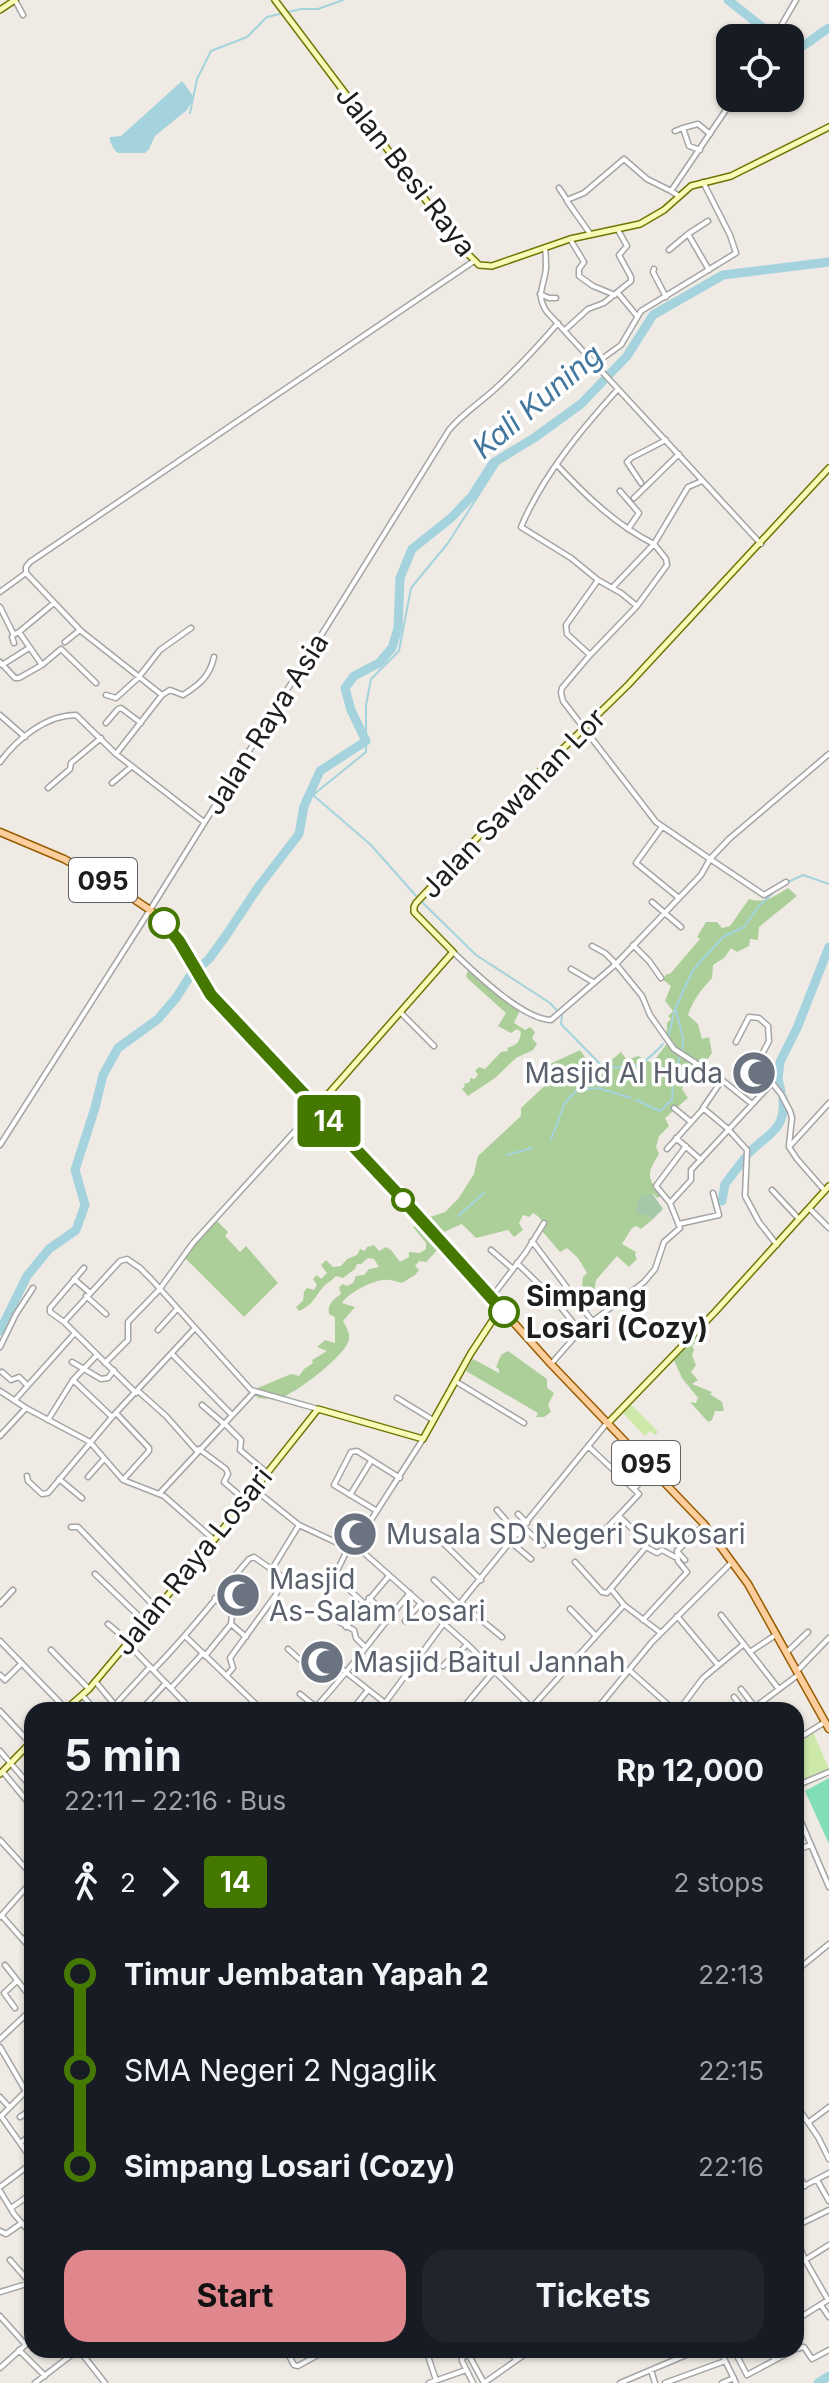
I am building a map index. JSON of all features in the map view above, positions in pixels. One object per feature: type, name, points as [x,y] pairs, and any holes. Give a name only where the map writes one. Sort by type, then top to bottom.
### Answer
[{"type":"main road","name":"095","points":[[0,832],[64,859],[119,889],[150,910],[179,941],[211,995],[397,1193],[551,1364],[704,1524],[733,1561],[799,1672],[827,1726]]},
{"type":"street","points":[[0,10],[15,0],[23,15]]},
{"type":"street","name":"Jalan Besi Raya","points":[[275,0],[479,265],[492,266],[570,239],[647,221],[691,186],[731,176],[829,127]]},
{"type":"street","points":[[782,24],[796,0]]},
{"type":"street","points":[[671,191],[725,112]]},
{"type":"street","points":[[675,131],[698,124],[710,134]]},
{"type":"street","points":[[683,128],[689,146],[700,150]]},
{"type":"street","points":[[567,200],[584,193],[624,159],[647,179],[679,196]]},
{"type":"street","points":[[596,363],[621,345],[646,308],[735,254],[737,250],[703,182]]},
{"type":"street","points":[[559,188],[591,235]]},
{"type":"street","points":[[669,250],[708,221]]},
{"type":"street","points":[[565,330],[588,309],[601,305],[631,280],[620,257],[620,252],[627,246],[618,230]]},
{"type":"street","points":[[688,234],[709,270]]},
{"type":"street","points":[[570,239],[584,262],[579,276],[588,284],[616,294],[638,317]]},
{"type":"street","points":[[545,247],[546,269],[541,303],[761,544]]},
{"type":"street","points":[[162,695],[80,630],[26,573],[26,567],[474,261]]},
{"type":"street","points":[[654,269],[666,297]]},
{"type":"street","points":[[540,294],[556,298]]},
{"type":"street","name":"Jalan Raya Asia","points":[[0,1145],[449,430],[461,415],[524,361],[558,323]]},
{"type":"street","points":[[618,388],[557,465],[521,527],[571,558],[637,606]]},
{"type":"street","points":[[641,483],[627,462],[666,440]]},
{"type":"street","points":[[634,498],[679,454]]},
{"type":"street","points":[[557,465],[593,503],[654,544],[667,565],[637,606],[561,690],[563,701],[662,827],[764,895],[786,882]]},
{"type":"street","name":"Jalan Sawahan Lor","points":[[453,952],[414,912],[414,907],[584,727],[628,685],[829,468]]},
{"type":"street","points":[[612,588],[654,544],[688,487],[702,481]]},
{"type":"street","points":[[620,491],[639,513],[628,529]]},
{"type":"street","points":[[0,592],[26,573]]},
{"type":"street","points":[[590,655],[570,638],[566,625],[598,580]]},
{"type":"street","points":[[14,643],[12,637],[16,633],[54,603]]},
{"type":"street","points":[[0,607],[42,665]]},
{"type":"street","points":[[106,695],[116,698],[138,678],[160,650],[191,628]]},
{"type":"street","points":[[65,642],[80,630]]},
{"type":"street","points":[[29,648],[1,664],[17,678],[42,665],[61,649],[96,683]]},
{"type":"street","points":[[116,754],[162,695],[170,690],[183,695],[198,685],[207,677],[214,657]]},
{"type":"street","points":[[106,723],[121,708],[141,723]]},
{"type":"street","points":[[0,715],[25,737]]},
{"type":"street","points":[[0,762],[40,725],[71,715],[79,717],[131,767],[204,822]]},
{"type":"street","points":[[48,788],[70,769],[71,763],[101,738]]},
{"type":"street","points":[[105,1363],[128,1340],[128,1322],[159,1290],[193,1243],[453,952],[501,995],[543,1020],[555,1018],[616,964],[665,914],[729,839],[829,754]]},
{"type":"street","points":[[112,783],[131,767]]},
{"type":"street","points":[[662,827],[636,863],[679,898]]},
{"type":"street","points":[[652,902],[681,927]]},
{"type":"street","points":[[633,945],[661,978]]},
{"type":"street","points":[[592,946],[616,964],[642,996],[664,1036],[678,1051],[752,1104]]},
{"type":"street","points":[[571,969],[594,982]]},
{"type":"street","points":[[401,1013],[434,1046]]},
{"type":"street","points":[[736,1042],[749,1017],[759,1018],[768,1026],[770,1039],[757,1064],[744,1075]]},
{"type":"street","points":[[386,1702],[444,1623],[588,1446],[827,1189],[789,1147],[792,1118],[781,1094],[757,1064]]},
{"type":"street","points":[[667,1149],[703,1108],[722,1080]]},
{"type":"street","points":[[670,1203],[691,1180],[690,1172],[772,1083]]},
{"type":"street","points":[[789,1147],[829,1103]]},
{"type":"street","points":[[674,1108],[691,1122]]},
{"type":"street","points":[[703,1108],[728,1129],[748,1152],[745,1196],[750,1209],[777,1245]]},
{"type":"street","points":[[676,1138],[701,1160]]},
{"type":"street","points":[[679,1226],[670,1203],[656,1186],[686,1146]]},
{"type":"street","points":[[772,1190],[799,1219]]},
{"type":"street","points":[[551,1364],[580,1331],[644,1282],[655,1269],[664,1242],[679,1226],[719,1215],[713,1193]]},
{"type":"street","points":[[809,1208],[829,1228]]},
{"type":"street","points":[[491,1298],[544,1223]]},
{"type":"street","points":[[532,1241],[593,1322]]},
{"type":"street","points":[[491,1250],[513,1269]]},
{"type":"street","points":[[64,1322],[124,1259],[140,1268],[254,1392],[423,1439]]},
{"type":"street","points":[[517,1263],[554,1299],[580,1331]]},
{"type":"street","points":[[84,1268],[50,1308],[52,1314],[166,1416],[198,1450],[226,1469],[228,1474],[224,1482],[245,1500]]},
{"type":"street","points":[[74,1279],[106,1314]]},
{"type":"street","points":[[0,1347],[33,1288]]},
{"type":"street","points":[[158,1330],[177,1309]]},
{"type":"street","points":[[338,1569],[400,1478],[500,1309]]},
{"type":"street","points":[[27,1476],[28,1481],[42,1494],[48,1493],[114,1415],[195,1328]]},
{"type":"street","points":[[15,1400],[74,1334]]},
{"type":"street","points":[[172,1354],[231,1414]]},
{"type":"street","points":[[48,1420],[73,1380],[96,1356]]},
{"type":"street","points":[[72,1362],[101,1379],[108,1378],[114,1370]]},
{"type":"street","points":[[2,1372],[11,1380],[19,1377],[27,1385]]},
{"type":"street","points":[[73,1380],[149,1448],[123,1480]]},
{"type":"street","points":[[455,1381],[524,1423]]},
{"type":"street","points":[[0,1391],[90,1442],[123,1480],[159,1494],[214,1540]]},
{"type":"street","points":[[159,1494],[254,1392]]},
{"type":"street","points":[[397,1398],[433,1420]]},
{"type":"street","points":[[202,1405],[241,1439],[240,1450],[267,1473]]},
{"type":"street","points":[[0,1436],[26,1408]]},
{"type":"street","name":"Jalan Raya Losari","points":[[75,1702],[89,1689],[214,1540],[318,1409]]},
{"type":"street","points":[[588,1446],[639,1491],[639,1496],[605,1530]]},
{"type":"street","points":[[377,1511],[334,1485],[351,1452],[357,1451],[400,1478]]},
{"type":"street","points":[[88,1477],[104,1459]]},
{"type":"street","points":[[350,1495],[371,1461]]},
{"type":"street","points":[[635,1488],[652,1469]]},
{"type":"street","points":[[59,1479],[82,1498]]},
{"type":"street","points":[[254,1489],[299,1525],[352,1546],[444,1623],[526,1702]]},
{"type":"street","points":[[497,1510],[518,1534]]},
{"type":"street","points":[[518,1514],[543,1545]]},
{"type":"street","points":[[575,1562],[602,1592],[607,1593],[611,1589],[646,1547],[646,1542],[619,1516]]},
{"type":"street","points":[[677,1554],[704,1524]]},
{"type":"street","points":[[272,1569],[299,1525]]},
{"type":"street","points":[[71,1527],[78,1527],[155,1607]]},
{"type":"street","points":[[433,1533],[481,1580]]},
{"type":"street","points":[[512,1543],[531,1559]]},
{"type":"street","points":[[646,1547],[657,1553],[662,1550],[677,1554],[685,1560]]},
{"type":"street","points":[[643,1620],[687,1572],[677,1554]]},
{"type":"street","points":[[118,1702],[186,1637],[215,1598],[252,1557],[284,1578]]},
{"type":"street","points":[[603,1702],[661,1633],[733,1561]]},
{"type":"street","points":[[227,1675],[233,1668],[230,1658],[275,1596],[290,1568]]},
{"type":"street","points":[[95,1574],[144,1621]]},
{"type":"street","points":[[346,1627],[389,1576]]},
{"type":"street","points":[[434,1580],[502,1637]]},
{"type":"street","points":[[345,1586],[364,1603]]},
{"type":"street","points":[[611,1589],[624,1605],[661,1633]]},
{"type":"street","points":[[0,1604],[13,1590]]},
{"type":"street","points":[[320,1702],[410,1593]]},
{"type":"street","points":[[171,1688],[231,1624],[232,1615],[215,1598]]},
{"type":"street","points":[[369,1598],[389,1618]]},
{"type":"street","points":[[405,1621],[421,1603]]},
{"type":"street","points":[[539,1702],[624,1605]]},
{"type":"street","points":[[570,1609],[596,1636]]},
{"type":"street","points":[[721,1615],[778,1688]]},
{"type":"street","points":[[677,1616],[718,1665]]},
{"type":"street","points":[[339,1622],[354,1630],[356,1638],[365,1647]]},
{"type":"street","points":[[108,1624],[184,1702]]},
{"type":"street","points":[[231,1624],[246,1637]]},
{"type":"street","points":[[787,1652],[808,1632]]},
{"type":"street","points":[[750,1652],[777,1634]]},
{"type":"street","points":[[186,1637],[254,1702]]},
{"type":"street","points":[[760,1702],[799,1672],[829,1638]]},
{"type":"street","points":[[0,1641],[58,1702]]},
{"type":"street","points":[[443,1666],[467,1644]]},
{"type":"street","points":[[683,1702],[703,1678],[744,1644]]},
{"type":"street","points":[[288,1649],[307,1666],[323,1654],[384,1702]]},
{"type":"street","points":[[51,1650],[89,1689]]},
{"type":"street","points":[[0,1675],[5,1680],[21,1664]]},
{"type":"street","points":[[468,1702],[495,1670]]},
{"type":"street","points":[[629,1670],[667,1702]]},
{"type":"street","points":[[95,1681],[112,1702]]},
{"type":"street","points":[[148,1702],[166,1683]]},
{"type":"street","points":[[741,1689],[749,1702]]},
{"type":"street","points":[[358,1702],[368,1690]]},
{"type":"street","points":[[300,1694],[309,1702]]},
{"type":"street","points":[[82,1695],[88,1702]]},
{"type":"street","points":[[734,1697],[738,1702]]},
{"type":"street","points":[[0,1711],[24,1735]]},
{"type":"street","points":[[804,1736],[827,1726]]},
{"type":"street","points":[[24,1749],[1,1772],[24,1798]]},
{"type":"street","points":[[0,1751],[24,1778]]},
{"type":"street","points":[[804,1783],[829,1772]]},
{"type":"street","points":[[804,1830],[829,1887]]},
{"type":"street","points":[[0,1840],[24,1870]]},
{"type":"street","points":[[804,1847],[811,1845]]},
{"type":"street","points":[[24,1889],[0,1915],[24,1939]]},
{"type":"street","points":[[804,1964],[829,1944]]},
{"type":"street","points":[[5,1965],[24,1989]]},
{"type":"street","points":[[15,2008],[4,1993],[18,1981]]},
{"type":"street","points":[[0,2039],[24,2016]]},
{"type":"street","points":[[0,2047],[24,2088]]},
{"type":"street","points":[[24,2093],[1,2116],[24,2149]]},
{"type":"street","points":[[0,2097],[9,2107]]},
{"type":"street","points":[[808,2122],[829,2107]]},
{"type":"street","points":[[20,2117],[24,2114]]},
{"type":"street","points":[[804,2119],[829,2159]]},
{"type":"street","points":[[20,2143],[24,2140]]},
{"type":"street","points":[[24,2169],[0,2189],[24,2225]]},
{"type":"street","points":[[805,2186],[829,2173]]},
{"type":"street","points":[[817,2180],[829,2201]]},
{"type":"street","points":[[11,2208],[24,2199]]},
{"type":"street","points":[[804,2222],[829,2210]]},
{"type":"street","points":[[0,2231],[6,2234],[22,2223]]},
{"type":"street","points":[[804,2315],[829,2300],[805,2260],[829,2245]]},
{"type":"street","points":[[10,2260],[24,2275]]},
{"type":"street","points":[[0,2284],[7,2290]]},
{"type":"street","points":[[0,2292],[24,2285]]},
{"type":"street","points":[[821,2305],[829,2317]]},
{"type":"street","points":[[0,2316],[24,2344]]},
{"type":"street","points":[[0,2368],[24,2346]]},
{"type":"street","points":[[804,2347],[812,2359],[829,2350]]},
{"type":"street","points":[[19,2350],[24,2355]]},
{"type":"street","points":[[27,2358],[48,2383]]},
{"type":"street","points":[[35,2383],[68,2358]]},
{"type":"street","points":[[85,2358],[105,2383]]},
{"type":"street","points":[[290,2358],[298,2366],[312,2358]]},
{"type":"street","points":[[427,2358],[436,2380]]},
{"type":"street","points":[[462,2358],[473,2383]]},
{"type":"street","points":[[470,2358],[484,2383],[519,2358]]},
{"type":"street","points":[[620,2383],[678,2358]]},
{"type":"street","points":[[722,2383],[735,2380],[724,2358]]},
{"type":"street","points":[[738,2358],[747,2375],[779,2358]]},
{"type":"street","points":[[665,2383],[725,2361]]},
{"type":"street","points":[[651,2369],[655,2383]]},
{"type":"street","points":[[429,2383],[466,2370]]},
{"type":"green space","points":[[788,888],[797,896],[759,927],[758,940],[750,939],[749,946],[737,952],[731,948],[724,958],[713,965],[712,978],[690,1010],[688,1015],[698,1024],[702,1039],[709,1037],[712,1053],[704,1064],[696,1065],[686,1079],[682,1089],[688,1098],[665,1118],[669,1126],[659,1136],[656,1147],[659,1154],[650,1175],[661,1195],[658,1198],[652,1193],[647,1215],[652,1220],[641,1229],[636,1226],[632,1228],[622,1244],[636,1252],[637,1259],[629,1267],[617,1256],[596,1280],[594,1294],[582,1287],[583,1277],[587,1273],[578,1258],[567,1248],[560,1252],[542,1231],[541,1220],[533,1213],[529,1217],[523,1215],[519,1223],[523,1230],[514,1237],[508,1230],[476,1238],[462,1224],[437,1235],[442,1245],[426,1262],[419,1261],[415,1266],[419,1270],[415,1275],[402,1283],[383,1280],[370,1284],[345,1299],[342,1303],[355,1307],[343,1321],[349,1339],[339,1355],[319,1374],[286,1396],[278,1399],[258,1398],[253,1390],[291,1374],[299,1376],[313,1363],[312,1360],[327,1351],[317,1347],[325,1340],[335,1343],[335,1317],[329,1314],[329,1307],[341,1294],[339,1287],[353,1283],[356,1276],[364,1275],[369,1269],[379,1267],[374,1259],[368,1258],[357,1264],[343,1278],[336,1276],[326,1284],[312,1302],[299,1311],[296,1307],[303,1301],[304,1292],[307,1288],[314,1290],[317,1285],[313,1279],[317,1275],[321,1279],[327,1273],[321,1265],[326,1260],[333,1267],[341,1266],[357,1255],[360,1249],[365,1251],[374,1245],[379,1251],[386,1247],[391,1250],[400,1262],[409,1257],[409,1252],[420,1253],[426,1249],[426,1243],[413,1227],[424,1219],[445,1212],[458,1199],[474,1174],[478,1156],[521,1116],[521,1108],[554,1077],[550,1064],[580,1050],[589,1063],[603,1067],[621,1052],[627,1060],[638,1056],[652,1063],[666,1045],[667,1023],[671,1019],[668,1016],[673,1011],[665,1001],[671,986],[662,979],[700,939],[697,937],[706,922],[717,922],[722,928],[730,926],[749,899],[765,900]]},
{"type":"green space","points":[[469,968],[521,1008],[514,1023],[525,1030],[530,1027],[535,1032],[532,1038],[537,1044],[468,1096],[462,1089],[464,1084],[470,1082],[470,1078],[475,1079],[478,1074],[475,1071],[479,1067],[485,1069],[501,1052],[508,1051],[507,1048],[517,1043],[521,1032],[517,1029],[511,1033],[498,1026],[506,1013],[468,979]]},
{"type":"green space","points":[[652,1193],[663,1209],[652,1220],[647,1215],[639,1215],[636,1209],[640,1197]]},
{"type":"green space","points":[[216,1220],[240,1252],[246,1246],[278,1283],[244,1317],[184,1257]]},
{"type":"green space","points":[[700,1331],[705,1339],[692,1346],[696,1365],[691,1372],[698,1380],[692,1384],[712,1392],[710,1394],[722,1402],[724,1411],[715,1411],[708,1422],[690,1402],[696,1403],[698,1398],[682,1378],[672,1356]]},
{"type":"green space","points":[[508,1351],[547,1379],[547,1388],[554,1393],[548,1405],[551,1412],[544,1417],[536,1417],[538,1413],[466,1371],[473,1359],[499,1373],[496,1367],[501,1355]]},
{"type":"green space","points":[[628,1401],[658,1432],[655,1435],[650,1431],[645,1436],[620,1410]]},
{"type":"green space","points":[[813,1732],[829,1769],[804,1780],[804,1737]]},
{"type":"green space","points":[[829,1778],[829,1844],[805,1791]]},
{"type":"water","points":[[182,81],[194,97],[187,110],[155,136],[145,153],[116,152],[110,137],[121,136]]},
{"type":"waterway","points":[[190,113],[197,79],[211,51],[247,37],[267,17],[301,9],[318,9],[343,0]]},
{"type":"waterway","points":[[728,0],[758,24]]},
{"type":"waterway","points":[[804,45],[829,28]]},
{"type":"waterway","name":"Kali Kuning","points":[[0,1331],[27,1276],[49,1249],[76,1230],[85,1205],[75,1170],[103,1075],[118,1048],[158,1019],[190,976],[209,959],[299,834],[304,806],[320,771],[366,741],[351,710],[345,688],[354,676],[379,663],[392,648],[398,628],[400,578],[412,549],[451,518],[472,496],[493,463],[581,404],[627,356],[653,315],[723,275],[829,262]]},
{"type":"waterway","name":"Kali Kuning","points":[[417,897],[371,845],[313,795],[366,752],[366,705],[371,679],[399,651],[411,588],[448,543],[499,463]]},
{"type":"waterway","points":[[786,883],[803,875],[829,884]]},
{"type":"waterway","points":[[668,1038],[675,1009],[693,970],[723,937],[744,927],[759,906],[777,889]]},
{"type":"waterway","points":[[422,902],[476,955],[550,1003],[562,1016],[561,1024],[603,1067],[637,1065],[663,1044]]},
{"type":"waterway","points":[[781,1091],[778,1079],[780,1062],[829,947]]},
{"type":"waterway","points":[[636,1100],[660,1111],[672,1100],[673,1081],[683,1046],[676,1010]]},
{"type":"waterway","points":[[551,1139],[565,1103],[577,1090],[598,1088],[631,1098]]},
{"type":"waterway","points":[[749,1153],[779,1125],[783,1098]]},
{"type":"waterway","points":[[507,1155],[532,1148]]},
{"type":"waterway","points":[[722,1201],[725,1184],[745,1158]]},
{"type":"waterway","points":[[458,1216],[484,1193]]},
{"type":"waterway","points":[[818,2383],[829,2376]]},
{"type":"bus line","name":"14","points":[[164,923],[179,941],[211,995],[504,1312]]},
{"type":"place","name":"Masjid Al Huda","points":[[754,1073]]},
{"type":"place","name":"Simpang Losari (Cozy)","points":[[504,1312]]},
{"type":"place","name":"Musala SD Negeri Sukosari","points":[[355,1534]]},
{"type":"place","name":"Masjid As-Salam Losari","points":[[238,1595]]},
{"type":"place","name":"Masjid Baitul Jannah","points":[[322,1662]]}]
